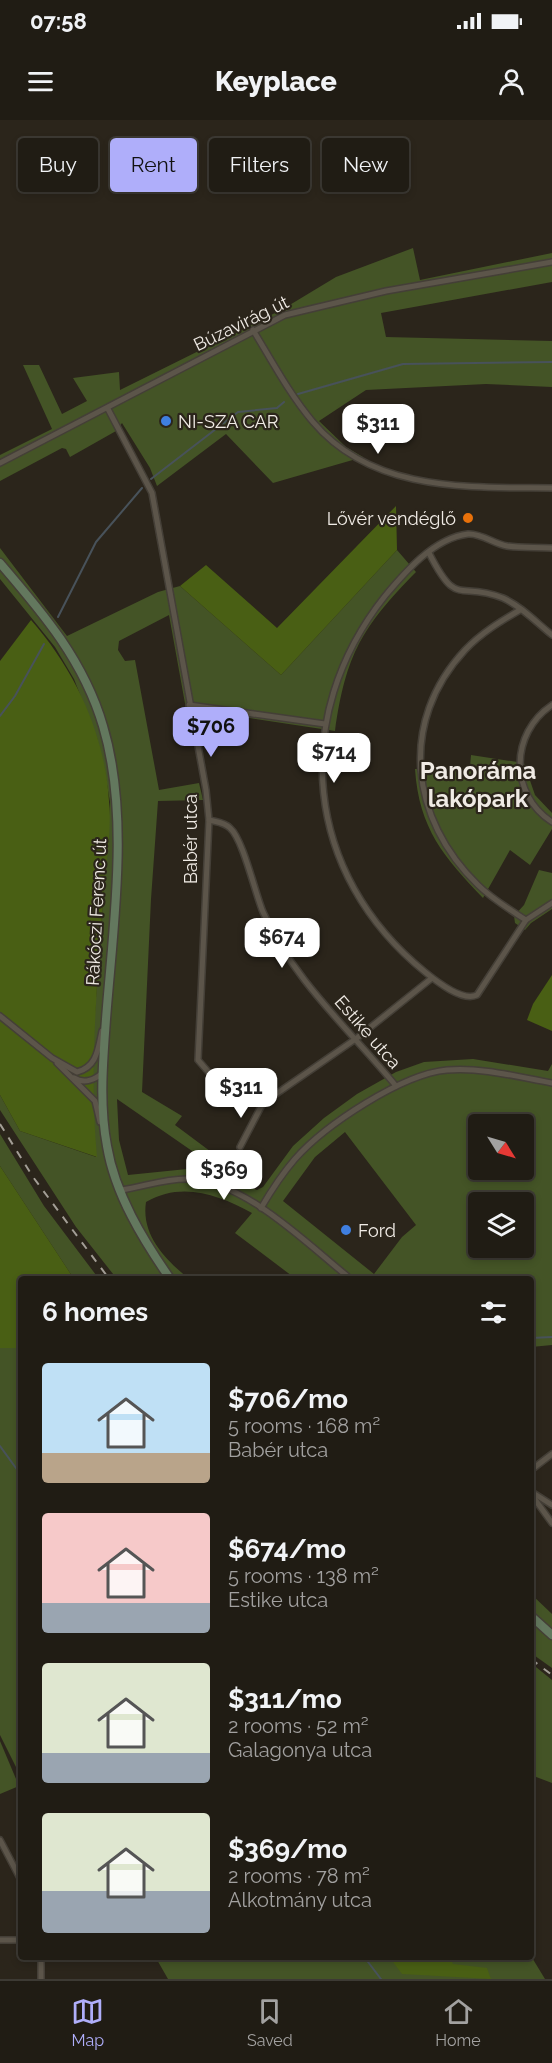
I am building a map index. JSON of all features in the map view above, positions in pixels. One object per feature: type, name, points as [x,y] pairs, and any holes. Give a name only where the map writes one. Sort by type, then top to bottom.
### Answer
[{"type":"main road","name":"Rákóczi Ferenc út","points":[[0,563],[66,644],[91,693],[109,748],[117,823],[107,1000],[99,1076],[107,1146],[121,1190],[137,1227],[168,1276]]},
{"type":"main road","points":[[534,1619],[552,1635]]},
{"type":"street","name":"Búzavirág út","points":[[0,464],[285,315],[409,286],[552,262]]},
{"type":"street","points":[[253,330],[315,424],[346,451],[366,462],[403,477],[435,485],[552,488]]},
{"type":"street","name":"Babér utca","points":[[108,409],[152,493],[206,790],[209,820],[198,1060],[211,1075],[263,1103]]},
{"type":"street","points":[[552,548],[504,545],[469,534],[429,553],[392,588],[348,650],[331,693],[325,724],[322,763],[324,802],[342,861],[356,892],[399,948],[432,978],[467,996],[477,995],[526,920],[552,903]]},
{"type":"street","points":[[429,553],[439,572],[453,588],[502,598],[552,635]]},
{"type":"street","points":[[520,610],[477,639],[447,672],[429,710],[419,757],[425,802],[434,827],[448,851],[490,897],[526,920]]},
{"type":"street","points":[[189,705],[325,724]]},
{"type":"street","points":[[552,705],[530,726],[522,744],[519,761],[521,778],[528,797],[538,811],[552,822]]},
{"type":"street","name":"Estike utca","points":[[209,820],[222,823],[233,830],[274,935],[314,992],[357,1038],[396,1086]]},
{"type":"street","points":[[240,1147],[263,1103],[357,1038],[432,978]]},
{"type":"street","points":[[77,1072],[88,1070],[93,1063],[107,1000]]},
{"type":"street","points":[[0,1016],[52,1058],[95,1101],[107,1146]]},
{"type":"street","points":[[52,1058],[77,1072],[99,1076]]},
{"type":"street","points":[[261,1208],[296,1158],[322,1134],[396,1086],[429,1074],[457,1070],[552,1083]]},
{"type":"street","points":[[68,1075],[79,1082],[99,1076]]},
{"type":"street","points":[[121,1190],[167,1180],[197,1180],[225,1188],[261,1208],[347,1276]]},
{"type":"street","points":[[534,1468],[552,1454]]},
{"type":"street","points":[[534,1494],[552,1505]]},
{"type":"street","points":[[534,1496],[552,1523]]},
{"type":"street","points":[[0,1840],[18,1874]]},
{"type":"street","points":[[0,1940],[18,1940]]},
{"type":"street","points":[[41,1960],[41,1979]]},
{"type":"green space","points":[[413,248],[420,280],[552,253],[552,282],[381,313],[386,337],[552,341],[552,387],[486,384],[366,390],[319,421],[346,447],[363,457],[273,483],[226,434],[157,486],[150,468],[122,423],[116,431],[70,457],[66,449],[62,448],[0,481],[0,455],[52,429],[23,365],[39,365],[62,414],[87,401],[73,378],[119,372],[120,390],[283,309],[336,277]]},
{"type":"green space","points":[[396,506],[397,550],[281,675],[180,586],[206,565],[277,628]]},
{"type":"green space","points":[[0,548],[67,636],[158,592],[180,586],[281,675],[397,550],[416,572],[382,609],[359,643],[345,681],[335,731],[210,712],[190,731],[169,615],[119,641],[118,650],[125,661],[135,660],[159,790],[199,783],[203,800],[158,801],[142,1092],[182,1116],[175,1125],[226,1163],[221,1171],[117,1099],[119,1140],[128,1175],[187,1169],[219,1173],[257,1190],[263,1187],[293,1146],[324,1118],[357,1094],[396,1072],[424,1062],[473,1059],[548,1071],[552,1064],[552,1345],[534,1347],[534,1276],[292,1276],[235,1233],[252,1213],[213,1196],[173,1192],[146,1202],[145,1214],[151,1236],[164,1255],[186,1276],[115,1276],[76,1227],[0,1110],[0,1095],[20,1131],[96,1157],[92,1107],[92,1054],[110,802],[97,738],[74,679],[55,647],[0,579]],"holes":[[[345,1132],[416,1225],[402,1237],[374,1274],[283,1201],[315,1157]]]},
{"type":"green space","points":[[31,620],[61,660],[85,704],[101,751],[106,776],[110,826],[98,966],[94,1061],[97,1157],[20,1131],[0,1095],[0,661]]},
{"type":"green space","points":[[471,755],[524,763],[535,795],[552,813],[552,829],[530,865],[510,850],[483,898],[456,869],[436,841],[422,809],[415,769],[470,767]]},
{"type":"green space","points":[[539,870],[552,873],[552,909],[531,923],[525,930],[515,923],[514,916],[524,905]]},
{"type":"green space","points":[[552,975],[552,1031],[527,1020],[533,1004]]},
{"type":"green space","points":[[0,1134],[44,1206],[97,1276],[72,1276],[0,1166]]},
{"type":"green space","points":[[0,1166],[72,1276],[18,1276],[18,1348],[0,1348]]},
{"type":"green space","points":[[0,1348],[18,1348],[18,1771],[0,1735]]},
{"type":"green space","points":[[534,1597],[552,1614],[552,1668],[534,1655]]},
{"type":"green space","points":[[534,1665],[552,1680],[552,1783],[534,1776]]},
{"type":"green space","points":[[0,1741],[18,1786],[0,1794]]},
{"type":"green space","points":[[157,1960],[457,1960],[533,1960],[545,1979],[168,1979]]},
{"type":"green space","points":[[392,1960],[451,1960],[453,1964],[487,1968],[491,1979],[402,1974]]},
{"type":"waterway","points":[[298,394],[403,364],[552,362]]},
{"type":"waterway","points":[[151,479],[238,412],[277,408],[284,402]]},
{"type":"waterway","points":[[58,617],[96,542],[142,488]]},
{"type":"waterway","points":[[0,716],[15,696],[44,644]]},
{"type":"waterway","points":[[534,1338],[552,1337]]},
{"type":"waterway","points":[[0,1446],[18,1471]]},
{"type":"waterway","points":[[367,1960],[381,1979]]},
{"type":"railway","points":[[0,1124],[33,1177],[107,1276]]},
{"type":"railway","points":[[534,1661],[552,1675]]},
{"type":"place","name":"NI-SZA CAR","points":[[166,421]]},
{"type":"place","name":"Lővér vendéglő","points":[[468,518]]},
{"type":"place","name":"Ford","points":[[346,1230]]},
{"type":"district","name":"Panoráma lakópark","points":[[478,784]]}]
